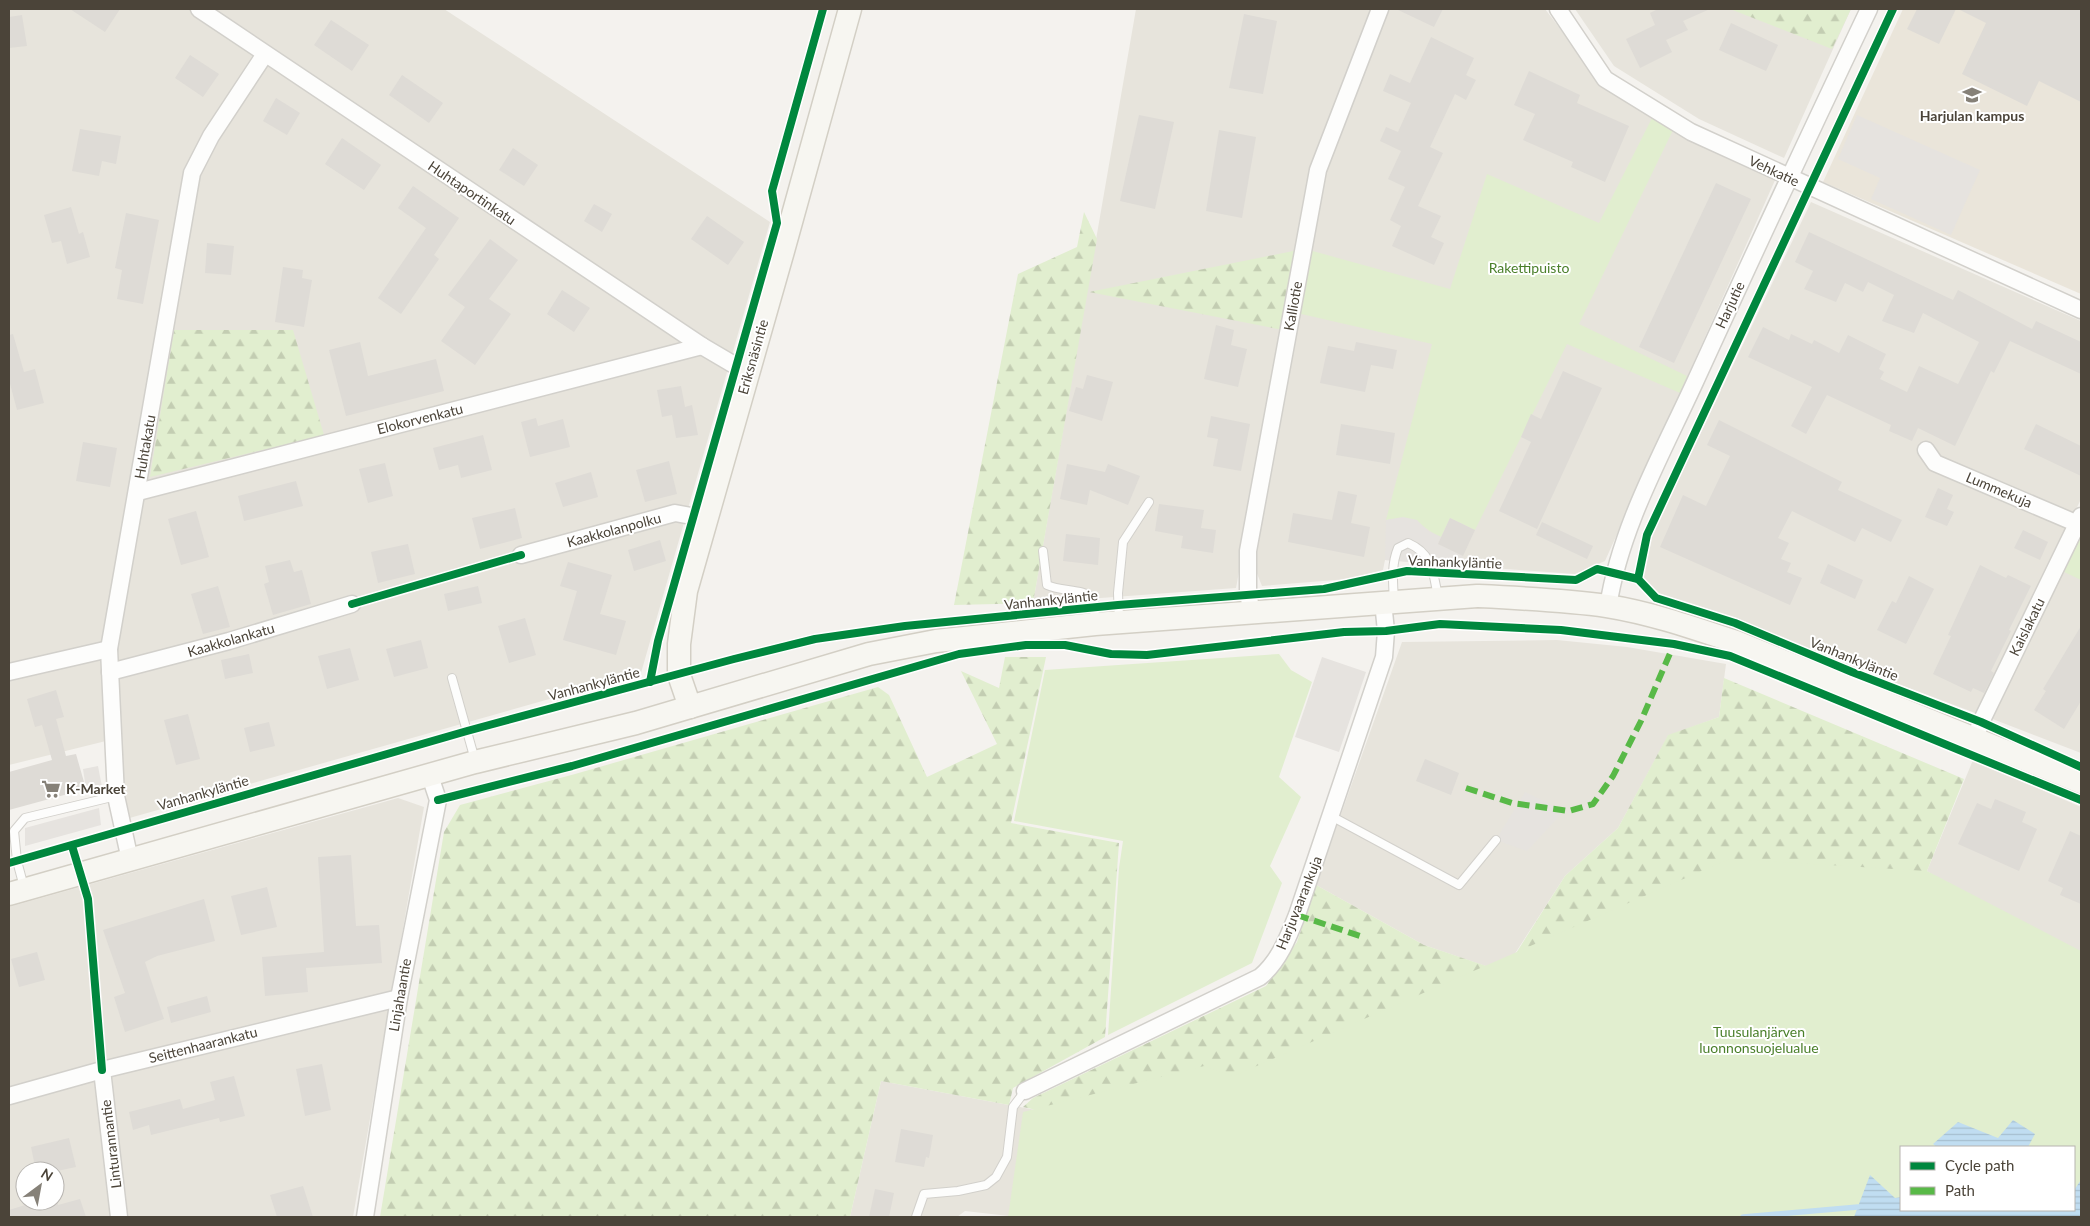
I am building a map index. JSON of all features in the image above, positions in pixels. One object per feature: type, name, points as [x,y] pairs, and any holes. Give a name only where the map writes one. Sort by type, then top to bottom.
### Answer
[{"type":"street","name":"Huhtaportinkatu","points":[[200,9],[702,346],[736,366],[749,370]]},
{"type":"street","name":"Eriksnäsintie","points":[[690,707],[679,675],[679,644],[686,591],[850,9]]},
{"type":"street","name":"Kalliotie","points":[[1252,612],[1248,594],[1248,550],[1318,170],[1380,9]]},
{"type":"street","name":"Vehkatie","points":[[1558,9],[1605,79],[1691,132],[1788,178],[2081,310]]},
{"type":"street","name":"Harjutie","points":[[1608,606],[1613,574],[1639,507],[1788,178],[1869,9]]},
{"type":"street","name":"Huhtakatu","points":[[130,860],[116,796],[108,649],[138,492],[192,173],[211,136],[265,54]]},
{"type":"street","name":"Elokorvenkatu","points":[[138,492],[702,346]]},
{"type":"street","name":"Lummekuja","points":[[1926,450],[1935,463],[2079,520]]},
{"type":"street","name":"Kaakkolanpolku","points":[[521,555],[675,513],[707,519]]},
{"type":"street","name":"Kaislakatu","points":[[1976,738],[1981,722],[2079,520]]},
{"type":"street","name":"Vanhankyläntie","points":[[16,892],[475,762],[636,723],[878,652],[936,641],[1095,624],[1477,596],[1539,599],[1608,606],[1658,618],[1736,642],[2081,782]]},
{"type":"street","name":"Harjuvaarankuja","points":[[1025,1091],[1260,977],[1269,969],[1286,944],[1384,658],[1389,602]]},
{"type":"street","name":"Kaakkolankatu","points":[[110,672],[229,641],[352,604]]},
{"type":"street","points":[[9,672],[108,649]]},
{"type":"street","name":"Linjahaantie","points":[[365,1217],[399,998],[438,800],[430,776]]},
{"type":"street","name":"Seittenhaarankatu","points":[[9,1096],[102,1070],[399,998]]},
{"type":"street","name":"Linturannantie","points":[[102,1070],[119,1217]]},
{"type":"lane","points":[[1119,622],[1118,593],[1123,542],[1149,502]]},
{"type":"lane","points":[[1389,602],[1395,556],[1398,548],[1408,543],[1421,549],[1428,558],[1439,599]]},
{"type":"lane","points":[[1043,551],[1047,585],[1058,590],[1088,593],[1094,599],[1095,624]]},
{"type":"lane","points":[[452,678],[475,762]]},
{"type":"lane","points":[[16,892],[17,861],[14,831],[25,818],[116,796]]},
{"type":"lane","points":[[1331,816],[1459,885],[1496,840]]},
{"type":"lane","points":[[916,1217],[924,1194],[958,1191],[986,1185],[996,1176],[1007,1157],[1013,1107],[1025,1091]]},
{"type":"shaded area","points":[[9,9],[444,9],[770,222],[641,673],[126,819],[118,738],[9,765]]},
{"type":"shaded area","points":[[1136,9],[1374,9],[1313,169],[1236,588],[1033,603]]},
{"type":"shaded area","points":[[1386,9],[1545,9],[1603,85],[1776,178],[1605,561],[1575,574],[1385,560],[1383,570],[1348,579],[1262,586],[1256,571],[1253,551],[1324,172]]},
{"type":"shaded area","points":[[1575,9],[1851,9],[1784,158],[1699,119],[1614,66]]},
{"type":"shaded area","name":"Harjulan kampus","points":[[1903,9],[2081,9],[2081,294],[1823,182]]},
{"type":"shaded area","points":[[1857,115],[1980,170],[1951,235],[1871,199],[1880,178],[1838,159]]},
{"type":"shaded area","points":[[1811,202],[2081,321],[2081,499],[1978,714],[1659,594],[1642,577],[1651,537]]},
{"type":"shaded area","points":[[1403,517],[1417,520],[1428,531],[1441,537],[1438,544],[1463,556],[1459,566],[1385,560],[1386,520]]},
{"type":"shaded area","points":[[2081,526],[2081,753],[1990,718]]},
{"type":"shaded area","points":[[1557,640],[1627,647],[1726,664],[1719,717],[1668,736],[1618,828],[1565,876],[1503,972],[1424,945],[1316,885],[1402,642]]},
{"type":"shaded area","points":[[1322,657],[1366,672],[1339,752],[1295,737]]},
{"type":"shaded area","points":[[1973,760],[2081,807],[2081,965],[1927,871]]},
{"type":"shaded area","points":[[98,766],[102,787],[86,789],[83,769]]},
{"type":"shaded area","points":[[1525,792],[1564,811],[1527,851],[1496,840]]},
{"type":"shaded area","points":[[398,798],[424,807],[353,1217],[9,1217],[9,907]]},
{"type":"shaded area","points":[[99,808],[101,825],[25,846],[25,828]]},
{"type":"shaded area","points":[[881,1081],[1041,1111],[1018,1217],[965,1211],[957,1217],[850,1217]]},
{"type":"green space","points":[[1730,9],[1851,9],[1832,49]]},
{"type":"green space","name":"Rakettipuisto","points":[[1653,116],[1674,128],[1579,324],[1687,376],[1680,393],[1567,344],[1475,530],[1450,518],[1441,537],[1411,519],[1397,518],[1386,520],[1432,344],[1297,313],[1309,250],[1450,289],[1487,174],[1599,223]]},
{"type":"green space","points":[[1084,212],[1097,239],[1033,603],[954,605],[1018,274],[1077,247]]},
{"type":"green space","points":[[1298,250],[1283,330],[1089,292]]},
{"type":"green space","points":[[174,330],[293,330],[324,435],[150,477]]},
{"type":"green space","points":[[2081,526],[2081,580],[2060,570]]},
{"type":"green space","points":[[1279,654],[1291,670],[1312,682],[1279,777],[1301,797],[1270,866],[1282,883],[1252,963],[1108,1035],[1119,868],[1123,841],[1014,821],[1045,670]]},
{"type":"green space","points":[[1005,657],[1046,657],[1011,823],[1119,843],[1105,1037],[1013,1088],[1009,1105],[881,1081],[850,1217],[380,1217],[444,832],[460,805],[878,687],[889,695],[927,777],[997,744],[961,671],[999,688]]},
{"type":"green space","points":[[1724,678],[1964,779],[1927,871],[1018,1217],[1041,1111],[1023,1107],[1033,1098],[1266,986],[1297,942],[1316,885],[1424,945],[1504,972],[1565,876],[1618,828],[1668,735],[1719,717]]},
{"type":"green space","name":"Tuusulanjärven luonnonsuojelualue","points":[[1729,859],[1927,871],[2081,951],[2081,1217],[1008,1217],[1023,1112],[1204,1066],[1234,1076]]},
{"type":"water","points":[[2013,1120],[2035,1134],[2029,1146],[1936,1146],[1933,1144],[1958,1122],[1998,1138]]},
{"type":"water","points":[[1870,1175],[1895,1198],[1900,1197],[1900,1211],[2075,1211],[2075,1189],[2081,1180],[2081,1217],[1854,1217]]},
{"type":"building","points":[[70,9],[120,9],[105,32]]},
{"type":"building","points":[[1396,9],[1443,9],[1434,27]]},
{"type":"building","points":[[1658,9],[1710,9],[1683,21],[1688,30],[1666,40],[1672,52],[1640,68],[1626,39],[1655,25],[1650,13]]},
{"type":"building","points":[[1917,9],[1956,9],[1939,44],[1907,29]]},
{"type":"building","points":[[1958,9],[2081,9],[2081,102],[2039,81],[2027,106],[1962,74],[1986,23]]},
{"type":"building","points":[[1244,14],[1277,21],[1263,94],[1229,88]]},
{"type":"building","points":[[22,15],[27,46],[9,48],[9,17]]},
{"type":"building","points":[[331,20],[369,45],[352,71],[314,45]]},
{"type":"building","points":[[1731,23],[1778,45],[1766,71],[1719,50]]},
{"type":"building","points":[[1431,37],[1474,58],[1466,75],[1476,80],[1466,100],[1455,94],[1430,147],[1443,153],[1418,206],[1441,216],[1431,237],[1444,243],[1434,265],[1392,246],[1401,226],[1390,220],[1405,187],[1388,179],[1401,151],[1380,141],[1386,127],[1398,132],[1411,103],[1383,91],[1390,74],[1410,83]]},
{"type":"building","points":[[190,55],[219,74],[203,97],[175,78]]},
{"type":"building","points":[[1529,71],[1580,95],[1577,103],[1629,126],[1605,182],[1571,167],[1573,162],[1523,140],[1535,114],[1514,105]]},
{"type":"building","points":[[402,75],[443,103],[429,123],[389,95]]},
{"type":"building","points":[[276,98],[300,113],[287,135],[263,121]]},
{"type":"building","points":[[1139,115],[1174,122],[1155,209],[1120,201]]},
{"type":"building","points":[[80,129],[121,136],[116,164],[102,161],[99,176],[72,171]]},
{"type":"building","points":[[1219,130],[1256,137],[1242,218],[1206,211]]},
{"type":"building","points":[[342,138],[381,165],[364,190],[325,164]]},
{"type":"building","points":[[513,148],[538,165],[524,186],[499,170]]},
{"type":"building","points":[[1716,183],[1751,199],[1674,363],[1639,347]]},
{"type":"building","points":[[413,186],[459,218],[434,255],[439,259],[401,314],[378,298],[426,228],[398,208]]},
{"type":"building","points":[[594,204],[612,214],[602,232],[584,221]]},
{"type":"building","points":[[71,207],[79,234],[83,232],[90,257],[67,264],[61,241],[52,243],[44,215]]},
{"type":"building","points":[[126,213],[159,220],[143,304],[117,299],[122,270],[115,268]]},
{"type":"building","points":[[707,216],[744,242],[728,265],[691,239]]},
{"type":"building","points":[[1809,232],[1953,300],[1958,290],[2032,329],[2036,321],[2081,342],[2081,374],[2010,341],[1994,373],[1991,371],[1955,446],[1918,428],[1912,441],[1889,431],[1891,425],[1827,395],[1806,434],[1791,426],[1812,387],[1748,357],[1763,327],[1789,340],[1791,334],[1812,344],[1814,340],[1839,353],[1848,335],[1886,354],[1879,369],[1884,372],[1880,379],[1907,392],[1919,366],[1958,384],[1979,342],[1923,313],[1914,333],[1882,321],[1894,295],[1868,282],[1863,292],[1845,283],[1836,302],[1804,289],[1813,271],[1795,262]]},
{"type":"building","points":[[490,239],[518,260],[489,299],[511,314],[475,365],[441,341],[465,307],[448,295]]},
{"type":"building","points":[[207,243],[234,246],[231,275],[205,273]]},
{"type":"building","points":[[283,267],[303,270],[302,278],[312,280],[304,327],[275,322]]},
{"type":"building","points":[[562,290],[590,308],[574,332],[547,314]]},
{"type":"building","points":[[1216,325],[1234,330],[1231,345],[1247,349],[1238,387],[1204,379]]},
{"type":"building","points":[[13,334],[24,372],[35,369],[44,403],[17,410],[9,380],[9,335]]},
{"type":"building","points":[[360,342],[368,376],[436,359],[444,391],[346,416],[329,350]]},
{"type":"building","points":[[1356,342],[1397,350],[1393,369],[1371,365],[1365,392],[1320,383],[1328,346],[1354,351]]},
{"type":"building","points":[[1563,371],[1602,388],[1537,529],[1499,511],[1531,442],[1521,437],[1531,414],[1541,419]]},
{"type":"building","points":[[1087,375],[1113,382],[1102,421],[1069,411],[1076,387],[1083,389]]},
{"type":"building","points":[[681,386],[685,407],[692,405],[698,435],[676,438],[672,415],[662,417],[657,390]]},
{"type":"building","points":[[1211,416],[1250,424],[1241,471],[1213,466],[1218,439],[1207,437]]},
{"type":"building","points":[[536,418],[538,426],[563,419],[570,447],[530,457],[521,422]]},
{"type":"building","points":[[1719,420],[1842,482],[1838,490],[1902,520],[1891,542],[1862,528],[1855,542],[1792,511],[1778,538],[1789,543],[1781,559],[1791,563],[1787,572],[1802,578],[1790,605],[1660,547],[1683,495],[1706,506],[1730,456],[1707,445]]},
{"type":"building","points":[[1341,424],[1395,433],[1390,464],[1336,455]]},
{"type":"building","points":[[2036,424],[2081,446],[2081,476],[2024,449]]},
{"type":"building","points":[[483,435],[492,470],[461,478],[458,465],[439,470],[433,448]]},
{"type":"building","points":[[83,442],[117,448],[110,487],[76,481]]},
{"type":"building","points":[[669,461],[677,494],[645,502],[636,470]]},
{"type":"building","points":[[385,463],[393,496],[368,503],[359,469]]},
{"type":"building","points":[[1067,464],[1105,472],[1108,464],[1140,476],[1128,505],[1090,490],[1087,505],[1060,499]]},
{"type":"building","points":[[591,472],[598,497],[563,507],[555,483]]},
{"type":"building","points":[[296,481],[303,506],[244,521],[238,496]]},
{"type":"building","points":[[1938,488],[1953,495],[1947,509],[1954,512],[1947,526],[1925,517]]},
{"type":"building","points":[[1338,491],[1357,495],[1351,523],[1370,527],[1364,557],[1288,542],[1293,513],[1332,520]]},
{"type":"building","points":[[1159,504],[1204,510],[1201,528],[1216,530],[1213,553],[1181,548],[1183,536],[1155,531]]},
{"type":"building","points":[[515,508],[522,538],[480,549],[472,518]]},
{"type":"building","points":[[196,511],[209,557],[181,565],[168,519]]},
{"type":"building","points":[[1450,518],[1475,530],[1463,556],[1438,544]]},
{"type":"building","points":[[1542,522],[1593,546],[1587,559],[1536,535]]},
{"type":"building","points":[[2023,530],[2048,542],[2040,560],[2014,548]]},
{"type":"building","points":[[1066,534],[1100,538],[1098,565],[1063,561]]},
{"type":"building","points":[[660,540],[666,561],[634,571],[628,550]]},
{"type":"building","points":[[408,544],[415,574],[378,583],[371,552]]},
{"type":"building","points":[[290,560],[294,572],[302,570],[311,604],[273,615],[264,584],[269,582],[265,566]]},
{"type":"building","points":[[568,562],[612,575],[600,614],[626,621],[616,655],[563,640],[577,591],[560,586]]},
{"type":"building","points":[[1828,564],[1863,580],[1855,599],[1820,583]]},
{"type":"building","points":[[1980,565],[2006,578],[2008,575],[2031,586],[2009,630],[2011,631],[1991,671],[1994,673],[1984,693],[1973,688],[1971,692],[1933,674],[1951,636],[1948,635]]},
{"type":"building","points":[[1909,576],[1934,589],[1906,644],[1877,630],[1892,601],[1896,603]]},
{"type":"building","points":[[218,586],[230,627],[203,634],[191,594]]},
{"type":"building","points":[[478,586],[482,603],[448,611],[444,594]]},
{"type":"building","points":[[525,618],[536,655],[509,663],[498,626]]},
{"type":"building","points":[[2081,626],[2081,701],[2064,729],[2034,710],[2046,691],[2043,689]]},
{"type":"building","points":[[421,640],[428,668],[394,677],[386,649]]},
{"type":"building","points":[[350,648],[359,680],[327,689],[318,656]]},
{"type":"building","points":[[249,654],[253,673],[225,679],[221,660]]},
{"type":"building","points":[[56,690],[64,717],[56,719],[66,756],[76,754],[86,789],[9,810],[9,772],[52,760],[42,725],[35,727],[27,699]]},
{"type":"building","points":[[188,714],[200,759],[176,765],[164,720]]},
{"type":"building","points":[[269,722],[275,746],[250,752],[244,728]]},
{"type":"building","points":[[1425,759],[1459,773],[1451,795],[1416,781]]},
{"type":"building","points":[[1995,799],[2026,812],[2022,822],[2037,829],[2019,871],[1958,844],[1977,803],[1991,809]]},
{"type":"building","points":[[2070,831],[2081,836],[2081,904],[2060,895],[2063,888],[2048,881]]},
{"type":"building","points":[[351,855],[356,926],[379,925],[382,963],[306,968],[308,992],[265,996],[262,957],[324,952],[318,857]]},
{"type":"building","points":[[267,887],[277,927],[241,935],[231,896]]},
{"type":"building","points":[[204,899],[215,941],[157,956],[145,962],[164,1019],[125,1032],[114,997],[125,993],[103,930]]},
{"type":"building","points":[[37,952],[45,980],[19,987],[11,959]]},
{"type":"building","points":[[207,996],[211,1012],[171,1023],[167,1007]]},
{"type":"building","points":[[322,1064],[331,1110],[305,1116],[296,1069]]},
{"type":"building","points":[[234,1076],[245,1116],[220,1122],[219,1118],[151,1135],[149,1125],[133,1130],[129,1112],[180,1099],[183,1109],[215,1100],[210,1082]]},
{"type":"building","points":[[901,1129],[933,1135],[929,1158],[926,1157],[924,1167],[895,1162]]},
{"type":"building","points":[[69,1138],[76,1167],[65,1169],[65,1161],[34,1161],[31,1147]]},
{"type":"building","points":[[303,1186],[313,1217],[277,1217],[270,1195]]},
{"type":"building","points":[[875,1189],[894,1193],[889,1217],[869,1217]]},
{"type":"building","points":[[80,1199],[86,1217],[9,1217],[9,1210],[15,1208],[15,1211],[65,1211],[65,1203]]},
{"type":"waterway","points":[[1743,1217],[1858,1207]]},
{"type":"marked path","points":[[1466,788],[1512,803],[1569,811],[1593,804],[1613,776],[1641,721],[1674,644]]},
{"type":"marked path","points":[[1297,915],[1360,936]]},
{"type":"cycle path","points":[[650,682],[658,641],[777,223],[772,191],[823,9]]},
{"type":"cycle path","points":[[1638,579],[1647,535],[1893,9]]},
{"type":"cycle path","points":[[352,604],[521,555]]},
{"type":"cycle path","points":[[9,863],[467,731],[815,639],[905,626],[1118,605],[1324,589],[1407,571],[1576,580],[1597,569],[1638,579],[1656,598],[1735,623],[1852,672],[1981,722],[2081,767]]},
{"type":"cycle path","points":[[438,800],[572,766],[959,654],[1026,645],[1065,645],[1111,654],[1147,655],[1344,632],[1386,631],[1440,624],[1561,630],[1674,644],[1730,656],[2081,800]]},
{"type":"cycle path","points":[[72,846],[88,899],[102,1070]]},
{"type":"place","name":"Harjulan kampus","points":[[1972,95]]},
{"type":"place","name":"K-Market","points":[[51,789]]}]
